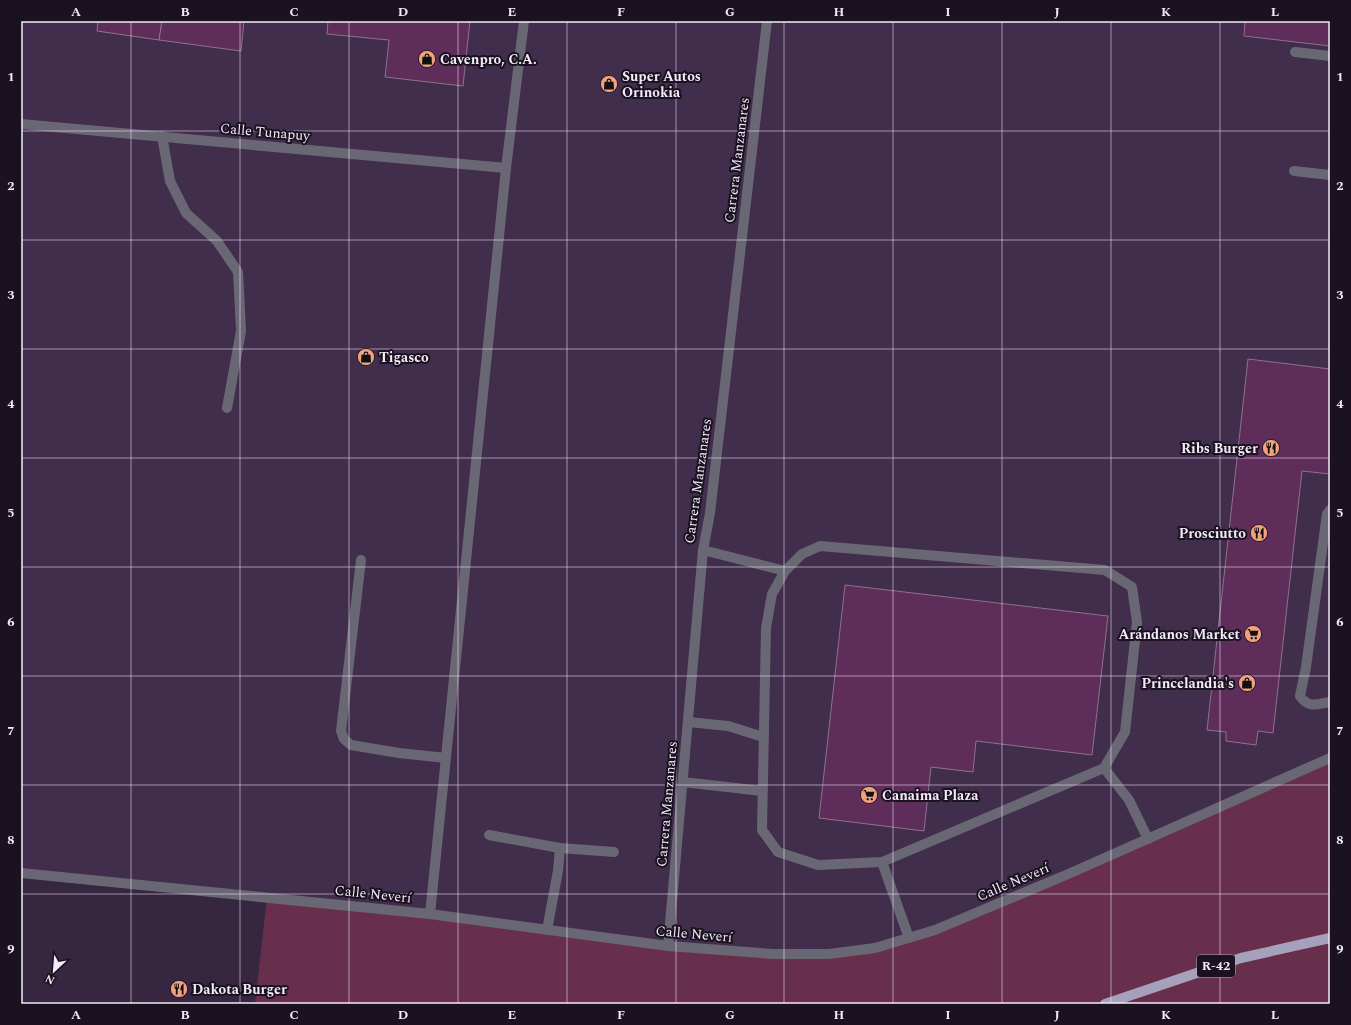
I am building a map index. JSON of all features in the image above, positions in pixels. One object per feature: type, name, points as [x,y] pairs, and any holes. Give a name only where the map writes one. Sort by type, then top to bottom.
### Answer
[{"type":"main road","name":"R-42","points":[[1105,1004],[1241,958],[1330,938]]},
{"type":"street","points":[[430,914],[506,168],[524,21]]},
{"type":"street","name":"Carrera Manzanares","points":[[668,946],[703,550],[710,513],[767,21]]},
{"type":"street","points":[[1295,52],[1330,56]]},
{"type":"street","name":"Calle Tunapuy","points":[[21,124],[506,168]]},
{"type":"street","points":[[162,136],[170,181],[186,213],[217,241],[238,272],[241,331],[227,408]]},
{"type":"street","points":[[1294,171],[1330,174]]},
{"type":"street","points":[[1330,510],[1327,514],[1306,667],[1300,696],[1304,702],[1310,705],[1330,702]]},
{"type":"street","points":[[820,546],[1105,570],[1132,587],[1137,622],[1125,732],[1104,768],[882,862],[818,865],[778,852],[762,830],[763,737],[765,719],[766,628],[772,594],[785,570],[802,554],[820,546]]},
{"type":"street","points":[[703,550],[785,570]]},
{"type":"street","points":[[361,560],[341,731],[344,739],[351,745],[399,753],[446,758]]},
{"type":"street","points":[[689,722],[728,726],[763,737]]},
{"type":"street","name":"Calle Neverí","points":[[21,873],[430,914],[668,946],[773,954],[829,954],[875,948],[935,930],[1066,875],[1330,758]]},
{"type":"street","points":[[1104,768],[1129,800],[1148,839]]},
{"type":"street","points":[[683,782],[762,791]]},
{"type":"street","points":[[489,835],[560,848],[614,852]]},
{"type":"street","points":[[547,930],[558,871],[560,848]]},
{"type":"street","points":[[882,862],[909,938]]},
{"type":"shaded area","points":[[21,21],[1330,21],[1330,756],[934,928],[874,947],[771,953],[21,872]]},
{"type":"shaded area","points":[[1330,756],[1330,1004],[255,1004],[267,897],[771,953],[874,947],[934,928]]},
{"type":"building","points":[[98,21],[162,21],[159,40],[97,31]]},
{"type":"building","points":[[162,21],[244,21],[241,51],[159,40]]},
{"type":"building","name":"Cavenpro, C.A.","points":[[328,21],[470,21],[463,86],[385,77],[389,40],[327,34]]},
{"type":"building","points":[[1245,21],[1330,21],[1330,46],[1244,36]]},
{"type":"building","points":[[1248,359],[1330,369],[1330,474],[1302,471],[1273,733],[1258,731],[1256,745],[1226,741],[1226,732],[1207,730]]},
{"type":"building","points":[[845,585],[1108,616],[1092,755],[976,741],[973,772],[931,767],[924,831],[819,818]]},
{"type":"place","name":"Cavenpro, C.A.","points":[[427,59]]},
{"type":"place","name":"Super Autos Orinokia","points":[[609,84]]},
{"type":"place","name":"Tigasco","points":[[366,357]]},
{"type":"place","name":"Ribs Burger","points":[[1271,448]]},
{"type":"place","name":"Prosciutto","points":[[1259,533]]},
{"type":"place","name":"Arándanos Market","points":[[1253,634]]},
{"type":"place","name":"Princelandia's","points":[[1247,683]]},
{"type":"place","name":"Canaima Plaza","points":[[869,795]]},
{"type":"place","name":"Dakota Burger","points":[[179,989]]}]
